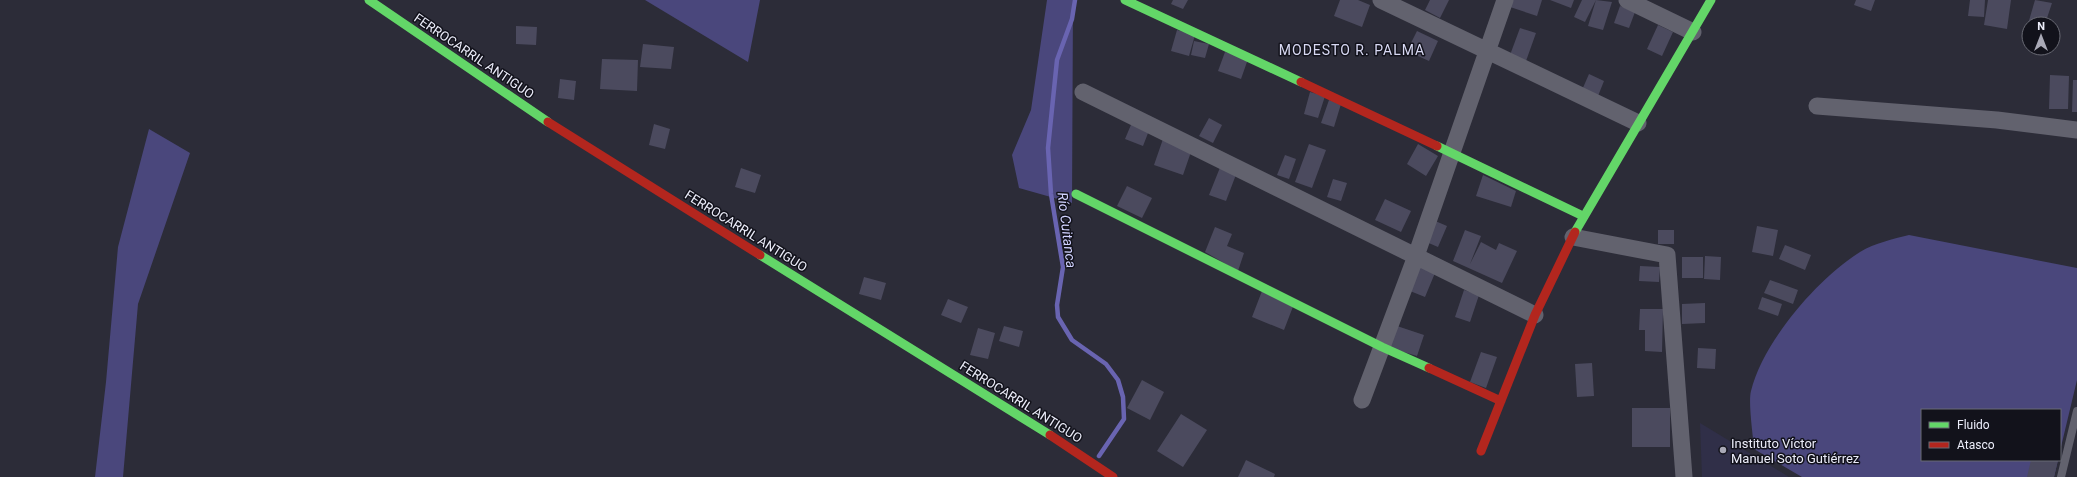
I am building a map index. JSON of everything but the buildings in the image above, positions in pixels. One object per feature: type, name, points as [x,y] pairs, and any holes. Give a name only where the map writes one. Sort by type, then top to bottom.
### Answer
[{"type":"street","name":"FERROCARRIL ANTIGUO","points":[[369,0],[565,134],[1046,432],[1114,477]]},
{"type":"street","points":[[1125,0],[1453,153],[1583,216]]},
{"type":"street","points":[[1381,0],[1489,50],[1638,123]]},
{"type":"street","points":[[1362,400],[1453,153],[1489,50],[1504,0]]},
{"type":"street","points":[[1627,0],[1693,32]]},
{"type":"street","points":[[1481,451],[1535,315],[1583,216],[1711,0]]},
{"type":"street","points":[[1083,92],[1535,315]]},
{"type":"street","points":[[1816,106],[1997,120],[2077,130]]},
{"type":"street","points":[[1076,194],[1382,348],[1501,401]]},
{"type":"street","points":[[1573,237],[1667,255],[1684,477]]},
{"type":"lane","points":[[2061,477],[2077,411]]},
{"type":"shaded area","points":[[645,0],[760,0],[748,62]]},
{"type":"shaded area","points":[[1047,0],[1073,0],[1072,203],[1019,188],[1012,155],[1031,110]]},
{"type":"shaded area","points":[[149,129],[190,153],[138,304],[123,477],[95,477],[106,382],[118,247]]},
{"type":"shaded area","points":[[1909,235],[2077,268],[2077,380],[2061,447],[2061,409],[1921,409],[1921,461],[2058,461],[2054,477],[1802,477],[1754,449],[1750,396],[1757,372],[1767,352],[1794,313],[1827,278],[1860,252],[1884,242]]},
{"type":"shaded area","name":"Instituto Víctor Manuel Soto Gutiérrez","points":[[1700,423],[1789,477],[1702,477]]},
{"type":"waterway","name":"Río Cuitanca","points":[[1075,0],[1072,19],[1057,60],[1048,148],[1051,194],[1063,267],[1057,305],[1058,317],[1072,340],[1106,364],[1118,380],[1123,397],[1124,419],[1099,456]]},
{"type":"traffic: fast","points":[[369,0],[548,122]]},
{"type":"traffic: fast","points":[[1125,0],[1301,82]]},
{"type":"traffic: fast","points":[[1575,232],[1711,0]]},
{"type":"traffic: fast","points":[[1437,146],[1583,216]]},
{"type":"traffic: fast","points":[[1076,194],[1382,347],[1429,368]]},
{"type":"traffic: fast","points":[[760,255],[1050,435]]},
{"type":"traffic: jam","points":[[1301,82],[1437,146]]},
{"type":"traffic: jam","points":[[548,122],[760,255]]},
{"type":"traffic: jam","points":[[1481,451],[1535,315],[1575,232]]},
{"type":"traffic: jam","points":[[1429,368],[1501,401]]},
{"type":"traffic: jam","points":[[1050,435],[1113,477]]},
{"type":"place","name":"Instituto Víctor Manuel Soto Gutiérrez","points":[[1723,450]]},
{"type":"district","name":"MODESTO R. PALMA","points":[[1352,50]]}]
